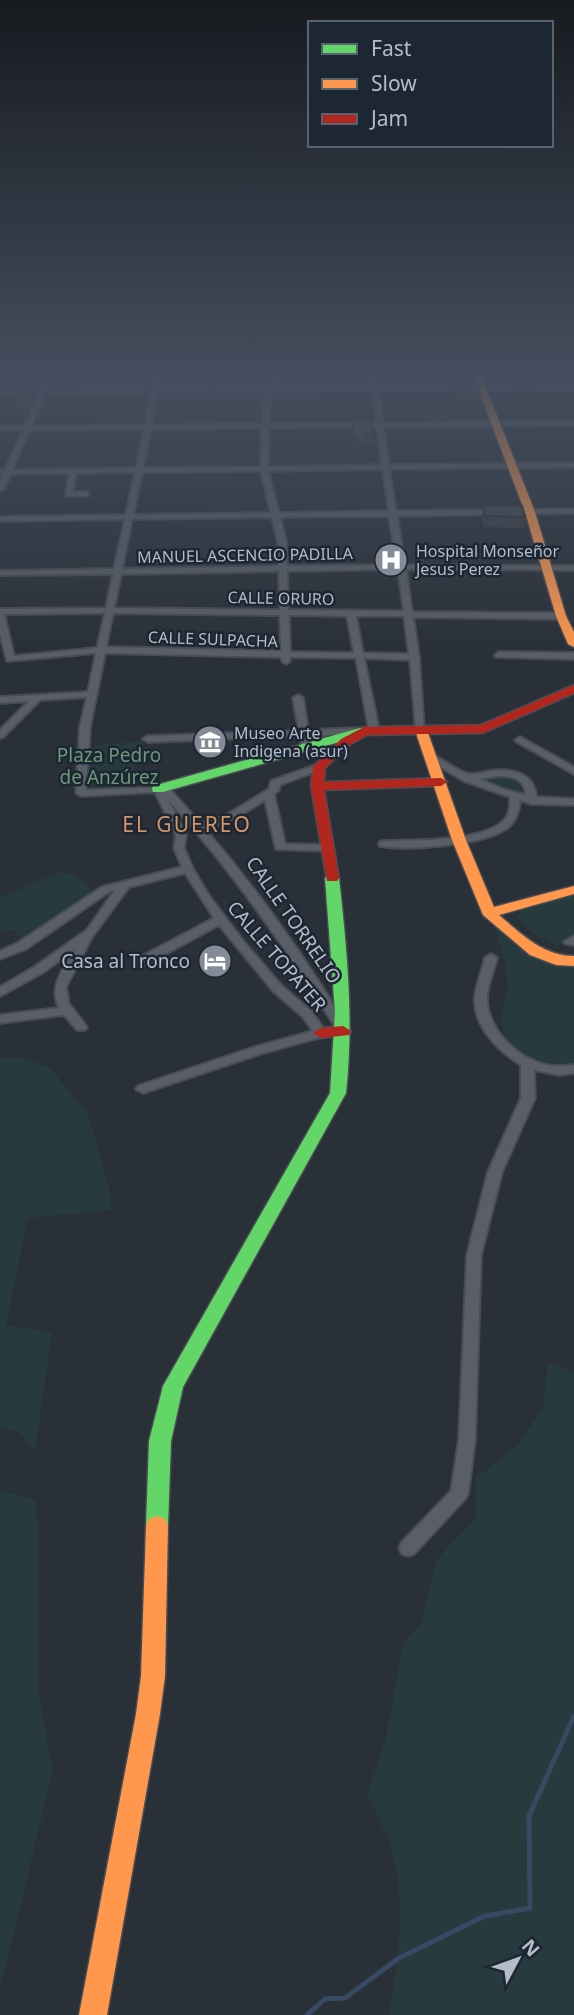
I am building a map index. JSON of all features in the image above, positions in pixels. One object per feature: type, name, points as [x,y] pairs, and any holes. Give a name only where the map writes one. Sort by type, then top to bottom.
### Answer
[{"type":"main road","points":[[513,467],[523,512],[547,568],[561,616],[574,643]]},
{"type":"main road","points":[[161,789],[369,730],[483,729],[574,689]]},
{"type":"main road","points":[[93,2015],[149,1702],[160,1441],[167,1403],[173,1386],[338,1093],[343,1031],[342,973],[328,848],[317,786],[319,767],[345,742],[369,730]]},
{"type":"main road","points":[[421,730],[459,840],[491,908],[545,947],[573,945]]},
{"type":"main road","points":[[317,786],[441,782]]},
{"type":"main road","points":[[491,908],[574,890]]},
{"type":"main road","points":[[491,908],[489,915],[527,947],[549,957],[574,961]]},
{"type":"main road","points":[[321,1033],[343,1031]]},
{"type":"street","points":[[140,467],[85,727],[81,793],[161,789]]},
{"type":"street","points":[[0,489],[4,472],[382,467]]},
{"type":"street","points":[[386,467],[395,514],[399,567],[415,657],[421,730]]},
{"type":"street","points":[[264,468],[282,542],[286,658]]},
{"type":"street","points":[[73,471],[69,494],[85,494]]},
{"type":"street","points":[[523,512],[574,511]]},
{"type":"street","points":[[0,519],[503,512]]},
{"type":"street","name":"MANUEL ASCENCIO PADILLA","points":[[0,573],[399,567],[574,568]]},
{"type":"street","name":"CALLE ORURO","points":[[0,612],[111,610],[561,616]]},
{"type":"street","name":"CALLE SULPACHA","points":[[0,612],[10,659],[102,650],[286,658],[415,657]]},
{"type":"street","points":[[148,739],[369,730],[351,613]]},
{"type":"street","points":[[499,655],[574,656]]},
{"type":"street","points":[[0,699],[92,694]]},
{"type":"street","points":[[0,735],[38,697]]},
{"type":"street","points":[[298,698],[307,749]]},
{"type":"street","points":[[520,740],[574,771]]},
{"type":"street","points":[[432,758],[468,779],[515,797],[531,801],[574,802]]},
{"type":"street","points":[[199,827],[229,818],[274,790],[275,783],[319,767]]},
{"type":"street","points":[[468,779],[496,771],[518,775],[528,782],[532,791],[531,801]]},
{"type":"street","name":"CALLE TORRELIO","points":[[161,789],[199,827],[280,933],[343,1031]]},
{"type":"street","name":"CALLE TOPATER","points":[[161,789],[181,835],[179,848],[188,869],[220,920],[277,988],[307,1014],[321,1033]]},
{"type":"street","points":[[269,793],[280,847],[328,848]]},
{"type":"street","points":[[384,844],[459,840],[488,834],[512,821],[517,810],[515,797]]},
{"type":"street","points":[[0,955],[22,946],[106,889],[188,869]]},
{"type":"street","points":[[81,1027],[66,1011],[60,987],[91,932],[126,884]]},
{"type":"street","points":[[574,884],[574,890]]},
{"type":"street","points":[[139,963],[220,920]]},
{"type":"street","points":[[0,992],[40,969],[91,932]]},
{"type":"street","points":[[491,958],[481,1000],[488,1023],[509,1052],[527,1065],[549,1070],[574,1069]]},
{"type":"street","points":[[0,1019],[66,1011]]},
{"type":"street","points":[[143,1089],[321,1033]]},
{"type":"street","points":[[408,1548],[459,1494],[467,1440],[474,1255],[495,1172],[528,1098],[527,1065]]},
{"type":"green space","name":"Plaza Pedro de Anzúrez","points":[[143,741],[147,764],[135,765],[138,786],[86,787],[86,746]]},
{"type":"green space","points":[[488,775],[515,776],[526,787],[525,797],[477,779]]},
{"type":"green space","points":[[61,872],[80,879],[92,895],[22,943],[15,930],[0,933],[0,897]]},
{"type":"green space","points":[[574,894],[574,934],[557,946],[532,933],[517,917],[521,909]]},
{"type":"green space","points":[[493,923],[511,941],[538,959],[574,967],[574,1066],[528,1056],[510,1042],[504,1032],[501,1020],[507,993],[507,975]]},
{"type":"green space","points":[[18,1057],[49,1067],[88,1114],[109,1187],[111,1210],[28,1218],[6,1325],[52,1332],[35,1451],[19,1432],[0,1427],[0,1058]]},
{"type":"green space","points":[[548,1361],[574,1373],[574,2015],[389,2015],[398,1955],[400,1914],[397,1873],[391,1847],[367,1795],[385,1742],[403,1643],[421,1625],[436,1560],[477,1517],[475,1479],[519,1444],[543,1406]]},
{"type":"green space","points":[[0,1490],[35,1500],[38,1527],[38,1691],[53,1771],[0,1988]]},
{"type":"building","points":[[483,506],[522,506],[525,517],[485,516]]},
{"type":"waterway","points":[[307,2015],[325,1999],[345,1998],[399,1958],[485,1916],[530,1908],[529,1816],[574,1716]]},
{"type":"traffic: fast","points":[[158,789],[360,732]]},
{"type":"traffic: fast","points":[[157,1526],[160,1441],[173,1386],[338,1093],[343,1012],[332,878]]},
{"type":"traffic: slow","points":[[513,467],[530,512],[561,616],[574,644]]},
{"type":"traffic: slow","points":[[421,730],[459,840],[490,915],[535,952],[556,960],[574,961]]},
{"type":"traffic: slow","points":[[497,911],[574,890]]},
{"type":"traffic: slow","points":[[93,2015],[153,1676],[157,1526]]},
{"type":"traffic: jam","points":[[332,878],[317,786],[319,767],[345,742],[364,731],[483,729],[574,689]]},
{"type":"traffic: jam","points":[[317,786],[441,782]]},
{"type":"traffic: jam","points":[[321,1033],[343,1031]]},
{"type":"place","name":"Hospital Monseñor Jesus Perez","points":[[391,560]]},
{"type":"place","name":"Museo Arte Indigena (asur)","points":[[210,742]]},
{"type":"place","name":"Casa al Tronco","points":[[215,961]]},
{"type":"district","name":"EL GUEREO","points":[[187,825]]}]
